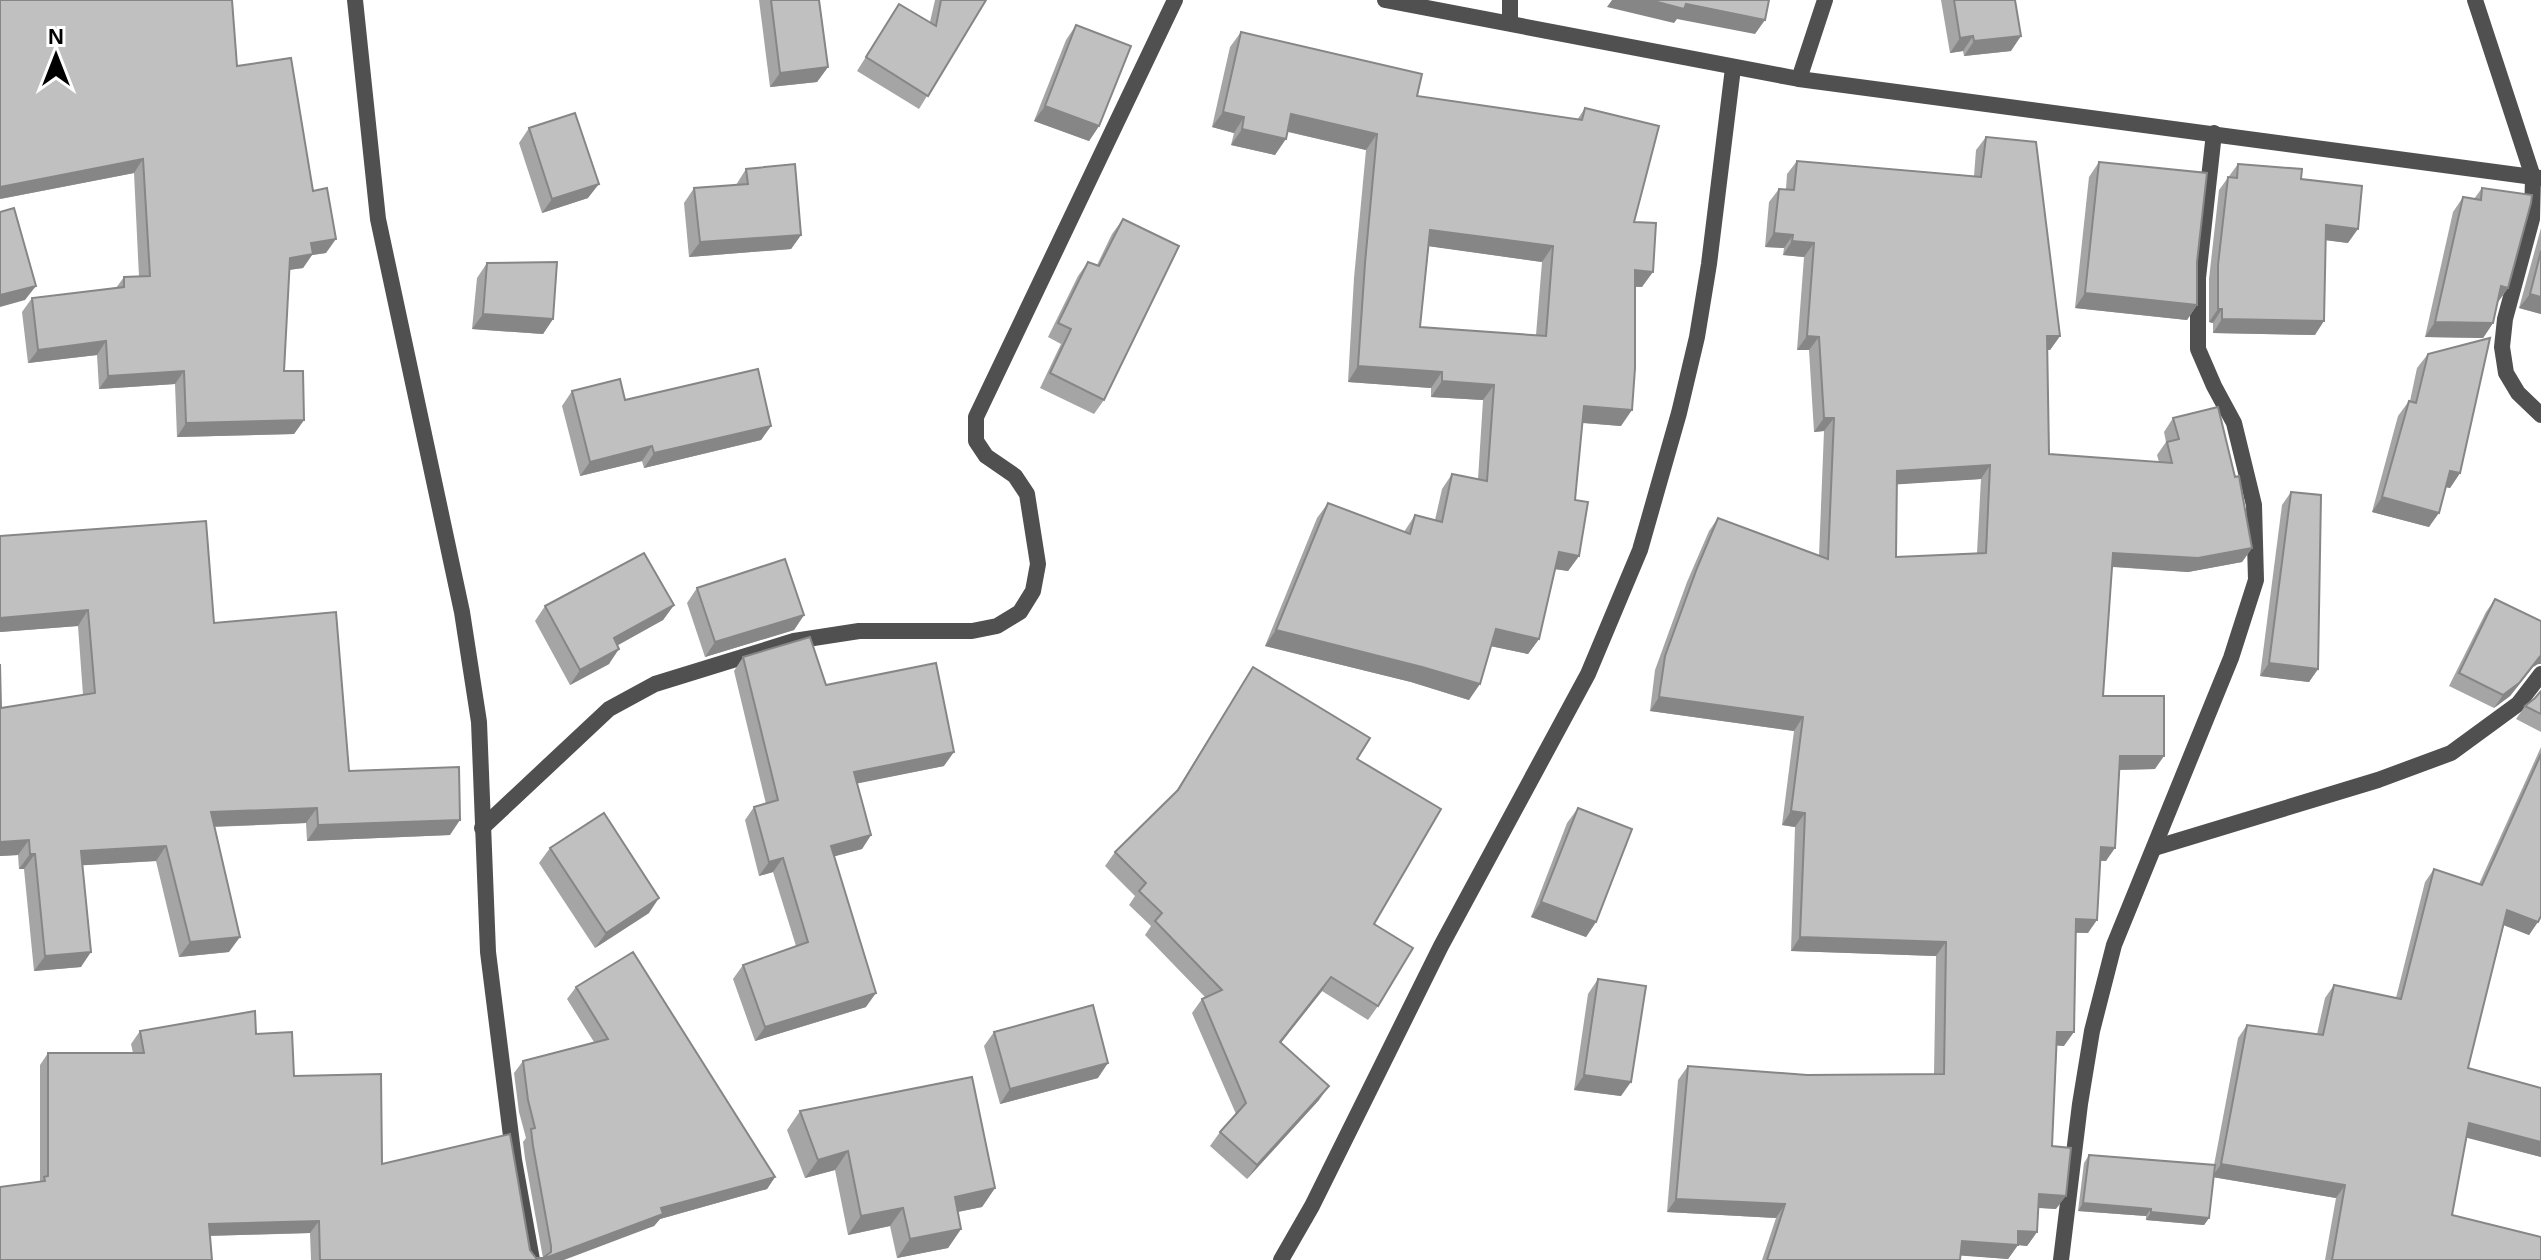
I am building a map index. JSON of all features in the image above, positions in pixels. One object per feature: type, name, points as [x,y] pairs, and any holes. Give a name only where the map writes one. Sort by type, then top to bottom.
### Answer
[{"type":"street","points":[[355,0],[378,219],[462,612],[476,706],[488,952],[514,1160],[532,1260]]},
{"type":"street","points":[[482,828],[609,709],[655,684],[794,641],[859,631],[972,631],[997,626],[1020,612],[1033,591],[1038,564],[1027,494],[1015,476],[986,456],[976,441],[976,417],[1175,0]]},
{"type":"street","points":[[1385,0],[1799,79],[2537,178]]},
{"type":"street","points":[[1510,0],[1510,23]]},
{"type":"street","points":[[1799,79],[1825,0]]},
{"type":"street","points":[[2475,0],[2537,178],[2532,219],[2505,319],[2502,347],[2506,373],[2518,393],[2541,415]]},
{"type":"street","points":[[1281,1260],[1312,1206],[1441,946],[1588,674],[1640,550],[1697,337],[1733,68]]},
{"type":"street","points":[[2061,1260],[2092,1031],[2114,945],[2231,658],[2256,580],[2254,505],[2234,423],[2198,349],[2198,278],[2214,133]]},
{"type":"street","points":[[2154,848],[2378,780],[2451,753],[2518,704],[2541,674]]},
{"type":"building","points":[[0,0],[232,0],[237,66],[291,58],[313,191],[327,188],[336,239],[311,243],[313,254],[290,258],[284,371],[303,371],[304,420],[186,423],[184,371],[108,376],[106,341],[38,350],[32,298],[124,287],[124,277],[150,276],[143,159],[0,187]]},
{"type":"building","points":[[771,0],[819,0],[828,67],[780,73]]},
{"type":"building","points":[[941,0],[986,0],[928,96],[866,57],[899,4],[936,26]]},
{"type":"building","points":[[1650,0],[1769,0],[1765,20],[1686,4],[1684,9]]},
{"type":"building","points":[[1954,0],[2015,0],[2021,36],[1974,41],[1973,36],[1960,38]]},
{"type":"building","points":[[1076,25],[1131,46],[1099,126],[1045,106]]},
{"type":"building","points":[[1241,32],[1422,74],[1417,96],[1582,120],[1585,108],[1659,126],[1634,222],[1656,223],[1653,272],[1635,270],[1632,410],[1584,406],[1575,500],[1588,502],[1579,556],[1559,552],[1539,639],[1496,629],[1480,684],[1276,630],[1328,503],[1410,534],[1415,515],[1442,522],[1452,474],[1487,481],[1494,385],[1442,381],[1442,372],[1358,366],[1377,134],[1291,114],[1286,139],[1242,129],[1244,117],[1223,112]],"holes":[[[1430,230],[1553,246],[1546,336],[1420,327]]]},
{"type":"building","points":[[575,113],[599,184],[552,199],[529,128]]},
{"type":"building","points":[[1986,137],[2036,142],[2060,336],[2047,336],[2049,454],[2172,463],[2167,442],[2179,439],[2173,418],[2218,407],[2235,477],[2239,476],[2252,548],[2198,558],[2113,553],[2103,696],[2164,696],[2164,756],[2120,756],[2115,848],[2101,847],[2097,920],[2076,919],[2074,1032],[2057,1032],[2052,1146],[2071,1148],[2066,1196],[2039,1194],[2037,1232],[2018,1231],[2018,1245],[1962,1241],[1960,1260],[1767,1260],[1785,1204],[1676,1199],[1688,1066],[1807,1075],[1944,1074],[1946,942],[1800,937],[1805,813],[1791,811],[1803,717],[1659,697],[1665,656],[1718,518],[1828,559],[1834,418],[1824,418],[1819,337],[1807,336],[1814,243],[1792,241],[1793,235],[1774,233],[1779,189],[1794,190],[1797,161],[1981,177]],"holes":[[[1990,465],[1986,553],[1896,557],[1897,471]]]},
{"type":"building","points":[[2099,162],[2207,173],[2197,262],[2197,305],[2085,293]]},
{"type":"building","points":[[795,164],[801,235],[700,242],[694,188],[748,184],[746,169]]},
{"type":"building","points":[[2238,164],[2302,169],[2301,179],[2362,186],[2358,229],[2326,225],[2324,321],[2222,319],[2222,309],[2218,309],[2218,265],[2228,177],[2237,178]]},
{"type":"building","points":[[2482,188],[2532,195],[2508,288],[2501,286],[2493,323],[2435,322],[2463,197],[2481,200]]},
{"type":"building","points":[[14,208],[36,286],[0,295],[0,212]]},
{"type":"building","points":[[1123,219],[1179,246],[1104,400],[1050,373],[1071,329],[1058,323],[1088,262],[1099,266]]},
{"type":"building","points":[[2541,251],[2541,297],[2530,294]]},
{"type":"building","points":[[557,262],[553,319],[483,314],[487,263]]},
{"type":"building","points":[[2490,338],[2460,473],[2450,471],[2439,513],[2382,497],[2409,401],[2416,403],[2428,354]]},
{"type":"building","points":[[758,369],[771,426],[654,453],[652,446],[590,462],[572,391],[620,379],[625,400]]},
{"type":"building","points":[[2291,492],[2321,495],[2318,669],[2269,663]]},
{"type":"building","points":[[206,521],[214,623],[336,612],[349,771],[459,767],[460,820],[318,825],[317,808],[211,812],[240,937],[190,942],[166,846],[81,851],[91,952],[45,956],[35,854],[30,854],[29,840],[0,842],[0,664],[1,708],[95,693],[88,610],[0,618],[0,536]]},
{"type":"building","points":[[644,553],[674,605],[614,638],[619,649],[580,670],[545,606]]},
{"type":"building","points":[[785,559],[804,615],[715,642],[697,588]]},
{"type":"building","points":[[2495,599],[2541,621],[2541,655],[2519,683],[2503,695],[2459,673]]},
{"type":"building","points":[[810,637],[826,685],[936,663],[954,752],[854,772],[871,835],[831,846],[876,993],[765,1027],[743,965],[808,942],[783,858],[769,862],[754,807],[778,800],[743,657]]},
{"type":"building","points":[[1253,667],[1370,738],[1357,759],[1441,809],[1374,924],[1413,948],[1378,1006],[1331,977],[1280,1042],[1329,1086],[1257,1165],[1220,1132],[1246,1103],[1202,999],[1222,990],[1155,921],[1162,913],[1139,891],[1146,883],[1115,852],[1178,790]]},
{"type":"building","points":[[2541,691],[2541,714],[2525,706]]},
{"type":"building","points":[[2541,754],[2541,916],[2538,922],[2507,910],[2468,1068],[2541,1088],[2541,1142],[2469,1123],[2452,1215],[2541,1237],[2541,1260],[2332,1260],[2345,1185],[2221,1164],[2247,1025],[2323,1035],[2334,985],[2401,999],[2434,869],[2482,885]]},
{"type":"building","points":[[1578,808],[1632,829],[1596,922],[1541,902]]},
{"type":"building","points":[[604,813],[659,898],[606,933],[550,848]]},
{"type":"building","points":[[633,952],[775,1177],[661,1208],[663,1214],[540,1260],[320,1260],[319,1221],[209,1224],[212,1260],[0,1260],[0,1187],[45,1181],[44,1177],[48,1176],[48,1053],[144,1053],[140,1031],[255,1011],[256,1034],[292,1032],[294,1076],[381,1074],[382,1164],[510,1134],[530,1250],[536,1258],[543,1258],[551,1252],[551,1246],[533,1146],[531,1129],[535,1128],[523,1061],[608,1039],[576,987]]},
{"type":"building","points":[[1598,979],[1646,986],[1631,1082],[1584,1075]]},
{"type":"building","points":[[1093,1005],[1108,1063],[1010,1089],[994,1032]]},
{"type":"building","points":[[972,1077],[995,1188],[955,1197],[961,1229],[910,1239],[903,1208],[861,1216],[848,1151],[818,1160],[800,1111]]},
{"type":"building","points":[[2089,1155],[2215,1165],[2209,1218],[2083,1203]]}]
